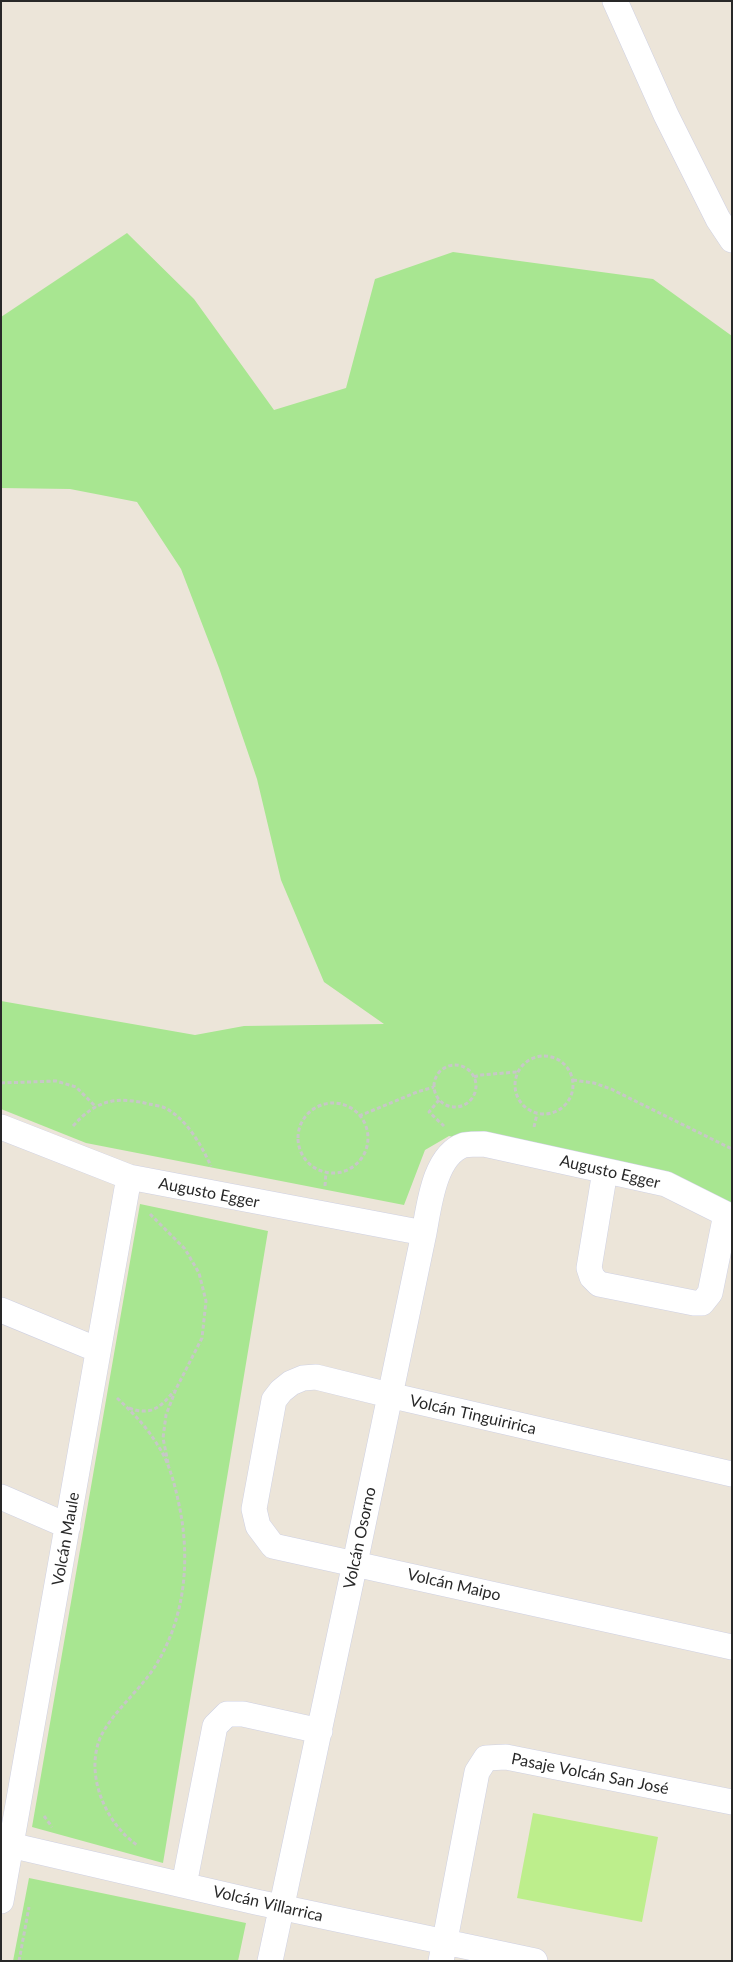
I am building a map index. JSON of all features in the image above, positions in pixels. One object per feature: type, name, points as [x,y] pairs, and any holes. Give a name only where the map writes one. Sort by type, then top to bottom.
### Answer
[{"type":"street","points":[[615,1],[666,114],[718,219],[732,240]]},
{"type":"street","name":"Augusto Egger","points":[[1,1127],[128,1177],[424,1233]]},
{"type":"street","name":"Augusto Egger","points":[[484,1144],[666,1184],[729,1215]]},
{"type":"street","name":"Volcán Osorno","points":[[270,1961],[434,1183],[450,1155],[464,1146],[484,1144]]},
{"type":"street","points":[[605,1171],[588,1268],[592,1277],[599,1284],[702,1303],[710,1293],[729,1215]]},
{"type":"street","name":"Volcán Maule","points":[[1,1901],[7,1844],[68,1526],[128,1177]]},
{"type":"street","points":[[1,1310],[98,1350]]},
{"type":"street","name":"Volcán Tinguiririca","points":[[264,1453],[274,1400],[291,1383],[303,1378],[316,1377],[732,1474]]},
{"type":"street","name":"Volcán Maipo","points":[[264,1453],[254,1509],[258,1526],[273,1546],[732,1647]]},
{"type":"street","points":[[1,1497],[68,1526]]},
{"type":"street","points":[[184,1885],[215,1726],[227,1714],[243,1714],[320,1731]]},
{"type":"street","name":"Pasaje Volcán San José","points":[[443,1951],[477,1772],[486,1758],[506,1757],[732,1802]]},
{"type":"street","name":"Volcán Villarrica","points":[[7,1844],[281,1907],[443,1951],[535,1961]]},
{"type":"path","points":[[535,1056],[555,1057],[564,1063],[572,1080],[573,1090],[564,1106],[547,1114],[537,1114],[521,1104],[516,1096],[514,1086],[518,1072],[527,1060],[535,1056]]},
{"type":"path","points":[[450,1065],[464,1067],[474,1077],[475,1090],[469,1101],[457,1106],[451,1106],[439,1100],[434,1087],[434,1080],[438,1073],[450,1065]]},
{"type":"path","points":[[474,1077],[518,1072]]},
{"type":"path","points":[[572,1080],[611,1089],[732,1149]]},
{"type":"path","points":[[1,1083],[56,1081],[76,1087],[96,1107]]},
{"type":"path","points":[[360,1116],[417,1092],[434,1087]]},
{"type":"path","points":[[77,1130],[71,1128],[85,1112],[105,1102],[130,1099],[166,1108],[186,1126],[202,1147],[215,1172]]},
{"type":"path","points":[[439,1100],[429,1112],[449,1130]]},
{"type":"path","points":[[329,1103],[341,1104],[351,1108],[360,1116],[366,1126],[366,1149],[352,1167],[342,1172],[326,1172],[309,1164],[302,1155],[298,1144],[298,1132],[308,1112],[318,1106],[329,1103]]},
{"type":"path","points":[[532,1135],[537,1114]]},
{"type":"path","points":[[324,1192],[326,1172]]},
{"type":"path","points":[[144,1209],[185,1249],[199,1273],[206,1301],[202,1338],[176,1389],[166,1415],[163,1438],[169,1469]]},
{"type":"path","points":[[126,1407],[139,1412],[150,1411],[162,1405],[176,1389]]},
{"type":"path","points":[[113,1395],[135,1415],[158,1445],[174,1480],[184,1527],[185,1580],[170,1636],[156,1665],[142,1686],[102,1735],[95,1758],[97,1785],[106,1812],[126,1837],[139,1848],[128,1847]]},
{"type":"path","points":[[43,1814],[52,1827]]},
{"type":"path","points":[[19,1961],[30,1905]]},
{"type":"green space","points":[[127,233],[194,299],[274,410],[346,388],[375,279],[453,252],[653,279],[732,336],[732,1219],[644,1183],[449,1136],[425,1150],[404,1205],[86,1143],[1,1109],[1,1001],[195,1035],[244,1026],[384,1024],[324,982],[281,880],[257,779],[219,668],[181,569],[137,502],[70,489],[1,488],[1,317]]},
{"type":"green space","points":[[140,1204],[268,1231],[163,1863],[32,1827]]},
{"type":"green space","points":[[533,1813],[658,1837],[642,1922],[517,1898]]},
{"type":"green space","points":[[29,1878],[246,1923],[238,1961],[13,1961]]}]
